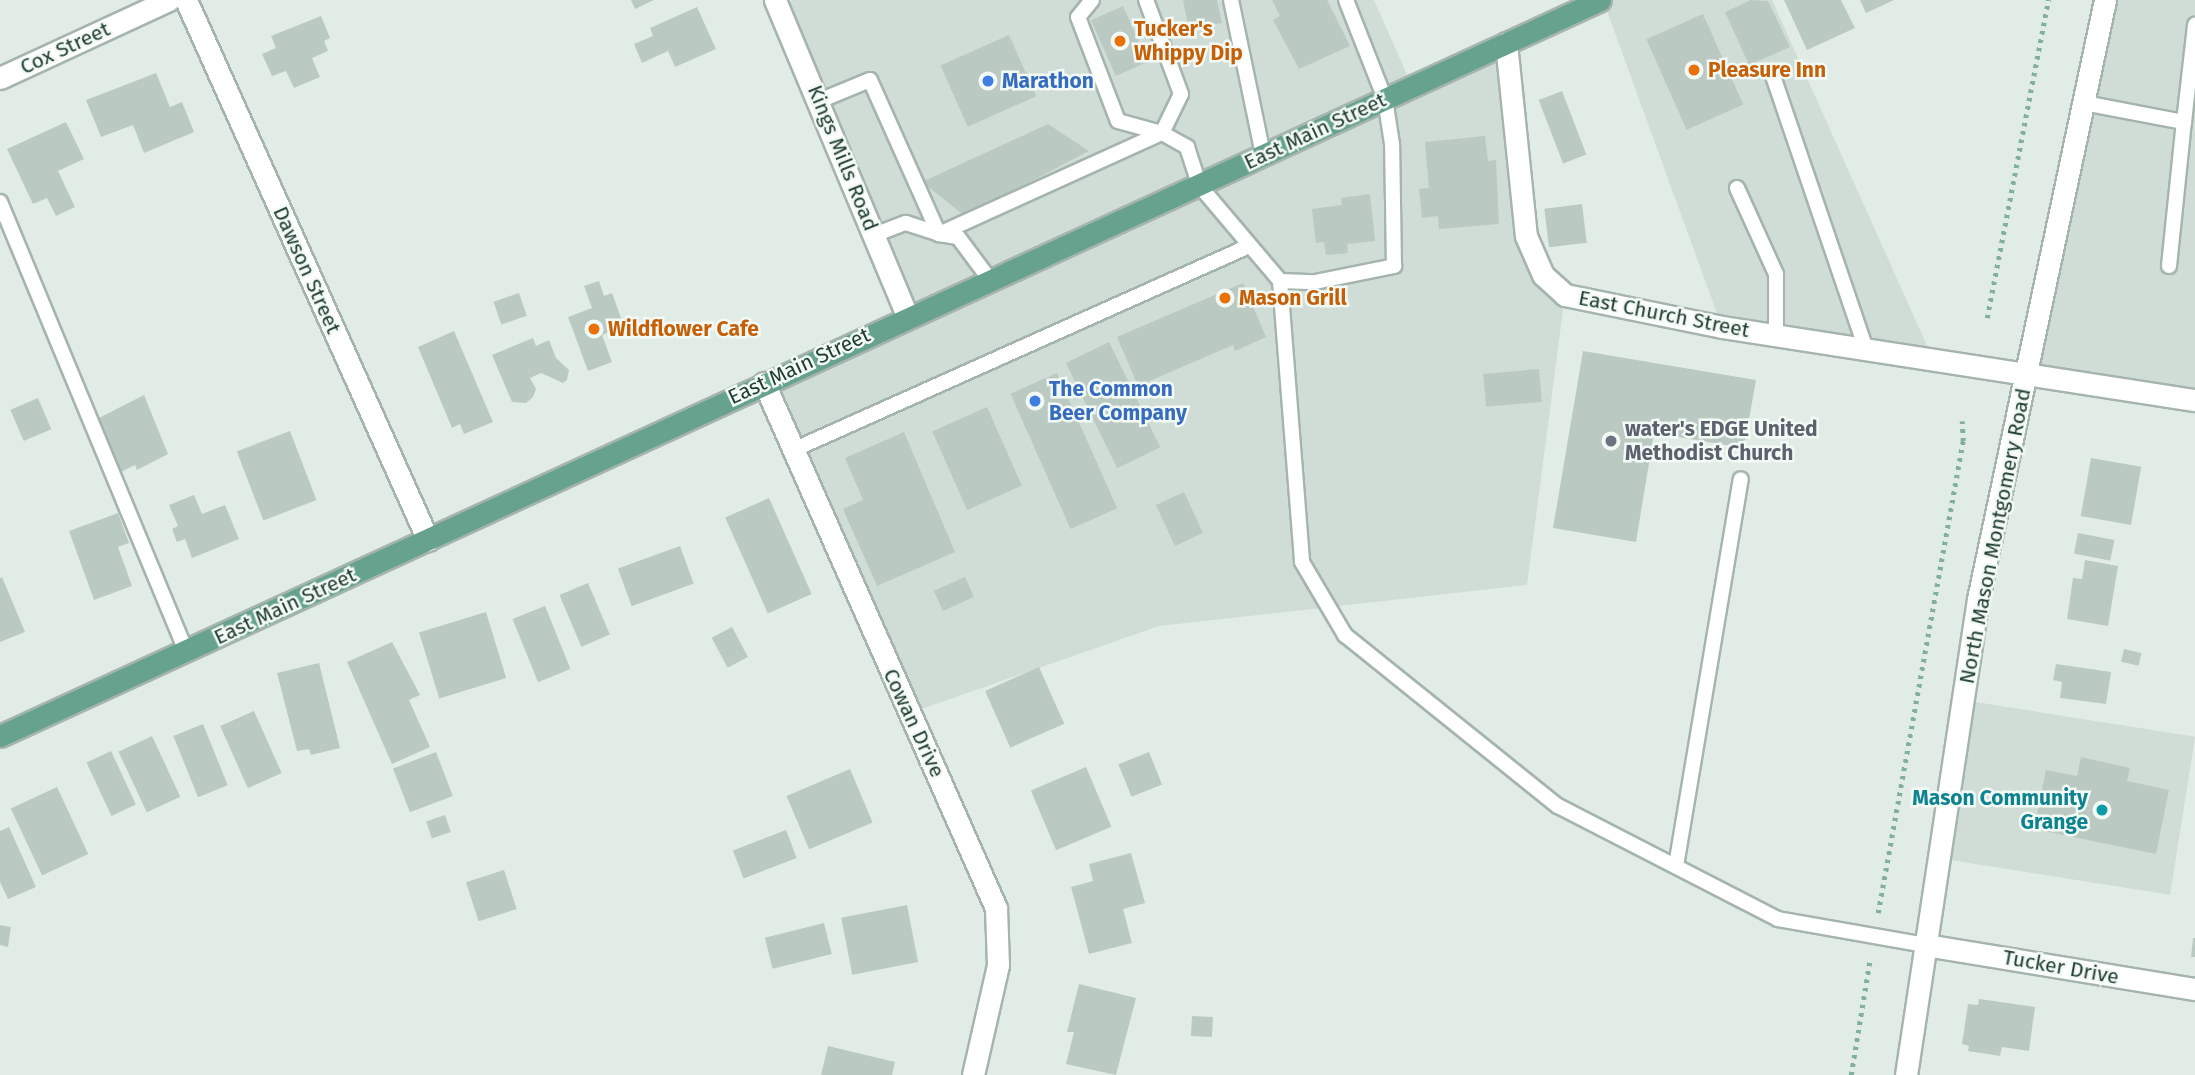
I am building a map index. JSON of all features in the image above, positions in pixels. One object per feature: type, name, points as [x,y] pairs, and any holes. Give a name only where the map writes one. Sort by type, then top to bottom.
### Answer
[{"type":"main road","name":"East Main Street","points":[[0,736],[907,316],[1600,0]]},
{"type":"street","name":"Cox Street","points":[[0,78],[169,0]]},
{"type":"street","name":"Dawson Street","points":[[186,0],[428,540]]},
{"type":"street","name":"Kings Mills Road","points":[[775,0],[820,102],[907,316]]},
{"type":"street","name":"North Mason Montgomery Road","points":[[1906,1075],[1978,599],[2105,0]]},
{"type":"street","name":"East Church Street","points":[[1506,43],[1526,236],[1543,275],[1565,295],[1776,335],[2195,400]]},
{"type":"street","name":"Cowan Drive","points":[[764,383],[996,908],[998,965],[973,1075]]},
{"type":"street","name":"Tucker Drive","points":[[1926,945],[2195,989]]},
{"type":"lane","points":[[1092,0],[1078,17],[1118,121],[1162,133],[1187,147],[1199,185],[1280,281],[1301,562],[1345,635],[1558,806],[1778,919],[1873,938],[1926,945]]},
{"type":"lane","points":[[939,234],[1162,133],[1181,94],[1146,0]]},
{"type":"lane","points":[[1231,0],[1263,155]]},
{"type":"lane","points":[[1280,281],[1315,282],[1394,266],[1392,144],[1385,99],[1346,0]]},
{"type":"lane","points":[[2169,266],[2195,25]]},
{"type":"lane","points":[[1773,76],[1866,349]]},
{"type":"lane","points":[[820,102],[870,80],[939,234]]},
{"type":"lane","points":[[2084,103],[2183,122]]},
{"type":"lane","points":[[1737,188],[1776,274],[1776,335]]},
{"type":"lane","points":[[0,202],[186,652]]},
{"type":"lane","points":[[874,235],[906,223],[958,237],[990,280]]},
{"type":"lane","points":[[793,450],[1248,246]]},
{"type":"lane","points":[[1676,866],[1741,480]]},
{"type":"path","points":[[1987,318],[2048,0]]},
{"type":"path","points":[[1852,1075],[1873,938],[1963,441],[1962,421]]},
{"type":"shaded area","points":[[793,0],[1374,0],[1412,86],[1506,43],[1526,236],[1565,295],[1527,585],[1159,626],[910,713],[764,383],[907,316],[777,5]]},
{"type":"shaded area","points":[[1603,0],[1772,0],[1933,359],[1722,327]]},
{"type":"shaded area","points":[[2105,0],[2195,0],[2195,400],[2026,374]]},
{"type":"shaded area","points":[[1963,700],[2195,737],[2170,895],[1938,858]]},
{"type":"building","points":[[631,0],[654,0],[635,9]]},
{"type":"building","points":[[1183,0],[1217,0],[1222,23],[1189,29]]},
{"type":"building","points":[[1272,0],[1327,0],[1350,46],[1299,69],[1273,20],[1280,16]]},
{"type":"building","points":[[1751,0],[1768,1],[1790,47],[1749,65],[1725,12]]},
{"type":"building","points":[[1784,0],[1841,0],[1855,28],[1807,50]]},
{"type":"building","points":[[1860,0],[1894,0],[1866,13]]},
{"type":"building","name":"Tucker's Whippy Dip","points":[[1123,6],[1148,62],[1116,76],[1091,20]]},
{"type":"building","points":[[697,7],[716,49],[675,67],[668,51],[642,63],[634,44],[653,36],[650,28]]},
{"type":"building","name":"Pleasure Inn","points":[[1703,14],[1743,104],[1687,130],[1646,39]]},
{"type":"building","points":[[321,16],[330,38],[324,41],[328,51],[312,58],[320,77],[294,88],[286,71],[272,76],[262,54],[276,48],[271,36]]},
{"type":"building","name":"Marathon","points":[[1009,35],[1036,96],[968,127],[940,66]]},
{"type":"building","points":[[156,73],[170,107],[182,102],[194,132],[144,153],[133,125],[101,137],[86,100]]},
{"type":"building","points":[[1562,91],[1586,154],[1563,163],[1539,100]]},
{"type":"building","points":[[66,122],[84,159],[58,171],[75,207],[56,216],[47,198],[33,204],[7,149]]},
{"type":"building","name":"Marathon","points":[[1048,124],[1089,151],[965,216],[922,182]]},
{"type":"building","points":[[1485,136],[1488,161],[1496,160],[1499,224],[1439,229],[1438,216],[1422,218],[1419,189],[1429,188],[1425,142]]},
{"type":"building","points":[[1370,194],[1375,241],[1347,244],[1348,253],[1326,255],[1324,242],[1316,243],[1312,209],[1342,205],[1341,198]]},
{"type":"building","points":[[1582,204],[1587,243],[1549,247],[1544,209]]},
{"type":"building","points":[[599,281],[604,296],[612,293],[624,326],[602,335],[612,362],[588,371],[568,317],[592,308],[584,286]]},
{"type":"building","points":[[1243,283],[1266,337],[1235,351],[1233,345],[1138,386],[1117,337]]},
{"type":"building","points":[[519,293],[527,316],[501,324],[493,302]]},
{"type":"building","points":[[454,331],[493,422],[464,434],[460,424],[452,428],[418,347]]},
{"type":"building","points":[[533,338],[536,346],[549,340],[556,358],[569,370],[567,380],[563,383],[541,373],[530,378],[536,389],[533,397],[526,403],[512,402],[492,355]]},
{"type":"building","points":[[1109,342],[1160,447],[1117,468],[1066,363]]},
{"type":"building","name":"water's EDGE United Methodist Church","points":[[1583,351],[1756,380],[1744,448],[1654,433],[1636,542],[1553,528]]},
{"type":"building","points":[[1539,369],[1542,402],[1486,407],[1483,374]]},
{"type":"building","points":[[1057,373],[1117,508],[1071,529],[1010,394]]},
{"type":"building","points":[[144,395],[168,454],[137,470],[135,465],[121,472],[95,420]]},
{"type":"building","points":[[38,398],[51,429],[24,441],[10,410]]},
{"type":"building","points":[[987,407],[1022,486],[967,510],[932,431]]},
{"type":"building","points":[[290,431],[317,500],[263,521],[237,451]]},
{"type":"building","points":[[904,432],[955,552],[877,586],[843,509],[863,500],[845,458]]},
{"type":"building","points":[[2091,458],[2141,467],[2131,525],[2081,516]]},
{"type":"building","points":[[1184,492],[1203,533],[1175,546],[1156,505]]},
{"type":"building","points":[[194,495],[202,514],[225,505],[239,539],[192,558],[185,539],[177,542],[172,529],[178,526],[169,505]]},
{"type":"building","points":[[769,498],[812,594],[768,613],[725,518]]},
{"type":"building","points":[[118,513],[129,543],[118,547],[132,586],[94,600],[69,531]]},
{"type":"building","points":[[2078,533],[2114,540],[2110,561],[2074,554]]},
{"type":"building","points":[[680,546],[694,584],[632,606],[618,569]]},
{"type":"building","points":[[2085,560],[2118,566],[2108,626],[2067,619],[2073,578],[2082,579]]},
{"type":"building","points":[[2,577],[25,632],[0,642],[0,578]]},
{"type":"building","points":[[965,577],[974,597],[943,611],[934,591]]},
{"type":"building","points":[[588,583],[610,635],[581,647],[559,595]]},
{"type":"building","points":[[545,606],[570,669],[538,682],[513,619]]},
{"type":"building","points":[[486,612],[506,678],[439,698],[419,632]]},
{"type":"building","points":[[732,627],[748,657],[728,668],[712,638]]},
{"type":"building","points":[[392,642],[420,695],[409,700],[430,747],[392,764],[347,662]]},
{"type":"building","points":[[2124,649],[2142,653],[2139,666],[2121,662]]},
{"type":"building","points":[[319,663],[340,748],[311,755],[309,749],[297,751],[277,673]]},
{"type":"building","points":[[2056,664],[2111,672],[2106,704],[2060,698],[2062,682],[2053,680]]},
{"type":"building","points":[[1039,667],[1064,724],[1010,748],[985,691]]},
{"type":"building","points":[[254,711],[282,773],[248,788],[220,726]]},
{"type":"building","points":[[203,724],[228,785],[198,797],[173,736]]},
{"type":"building","points":[[152,736],[180,797],[147,812],[118,752]]},
{"type":"building","points":[[111,751],[136,804],[111,816],[87,762]]},
{"type":"building","points":[[436,752],[453,796],[410,812],[393,768]]},
{"type":"building","points":[[1149,752],[1162,784],[1132,797],[1118,764]]},
{"type":"building","name":"Mason Community Grange","points":[[2081,757],[2130,768],[2127,781],[2169,790],[2156,854],[2034,829],[2046,770],[2077,776]]},
{"type":"building","points":[[1086,767],[1111,827],[1056,850],[1031,790]]},
{"type":"building","points":[[850,769],[873,822],[809,849],[786,796]]},
{"type":"building","points":[[57,787],[88,854],[42,876],[11,809]]},
{"type":"building","points":[[445,815],[451,832],[432,839],[426,822]]},
{"type":"building","points":[[9,827],[36,887],[8,899],[0,882],[0,831]]},
{"type":"building","points":[[786,830],[797,858],[744,878],[733,850]]},
{"type":"building","points":[[1131,853],[1145,903],[1123,909],[1132,943],[1089,954],[1071,887],[1093,881],[1089,864]]},
{"type":"building","points":[[504,870],[517,909],[479,921],[466,882]]},
{"type":"building","points":[[907,905],[918,962],[852,975],[841,918]]},
{"type":"building","points":[[824,923],[832,954],[773,969],[765,938]]},
{"type":"building","points":[[0,925],[11,927],[8,947],[0,945]]},
{"type":"building","points":[[2193,938],[2195,957],[2191,957]]},
{"type":"building","points":[[1079,984],[1136,998],[1116,1075],[1066,1064],[1074,1032],[1067,1032]]},
{"type":"building","points":[[1979,999],[2035,1007],[2029,1051],[2002,1047],[2000,1056],[1968,1051],[1969,1046],[1962,1044],[1968,1004],[1978,1005]]},
{"type":"building","points":[[1192,1016],[1213,1017],[1212,1037],[1191,1036]]},
{"type":"building","points":[[828,1046],[895,1062],[892,1075],[821,1075]]},
{"type":"place","name":"Tucker's Whippy Dip","points":[[1120,41]]},
{"type":"place","name":"Pleasure Inn","points":[[1694,70]]},
{"type":"place","name":"Marathon","points":[[988,81]]},
{"type":"place","name":"Mason Grill","points":[[1225,298]]},
{"type":"place","name":"Wildflower Cafe","points":[[594,329]]},
{"type":"place","name":"The Common Beer Company","points":[[1035,401]]},
{"type":"place","name":"water's EDGE United Methodist Church","points":[[1611,441]]},
{"type":"place","name":"Mason Community Grange","points":[[2102,810]]}]
